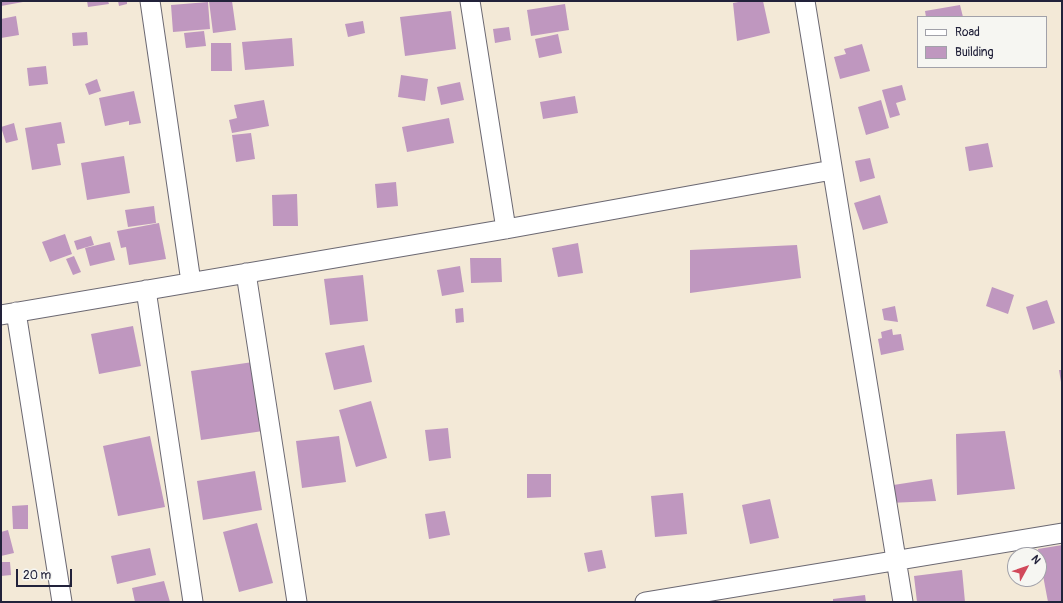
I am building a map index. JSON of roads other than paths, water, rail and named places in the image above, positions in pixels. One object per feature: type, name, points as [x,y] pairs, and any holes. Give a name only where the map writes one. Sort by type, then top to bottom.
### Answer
[{"type":"street","points":[[150,1],[191,282]]},
{"type":"street","points":[[470,1],[506,229]]},
{"type":"street","points":[[805,1],[903,602]]},
{"type":"street","points":[[62,602],[8,313],[506,229],[832,170]]},
{"type":"street","points":[[246,273],[297,602]]},
{"type":"street","points":[[146,290],[193,602]]},
{"type":"street","points":[[645,602],[896,559],[1062,533]]}]
